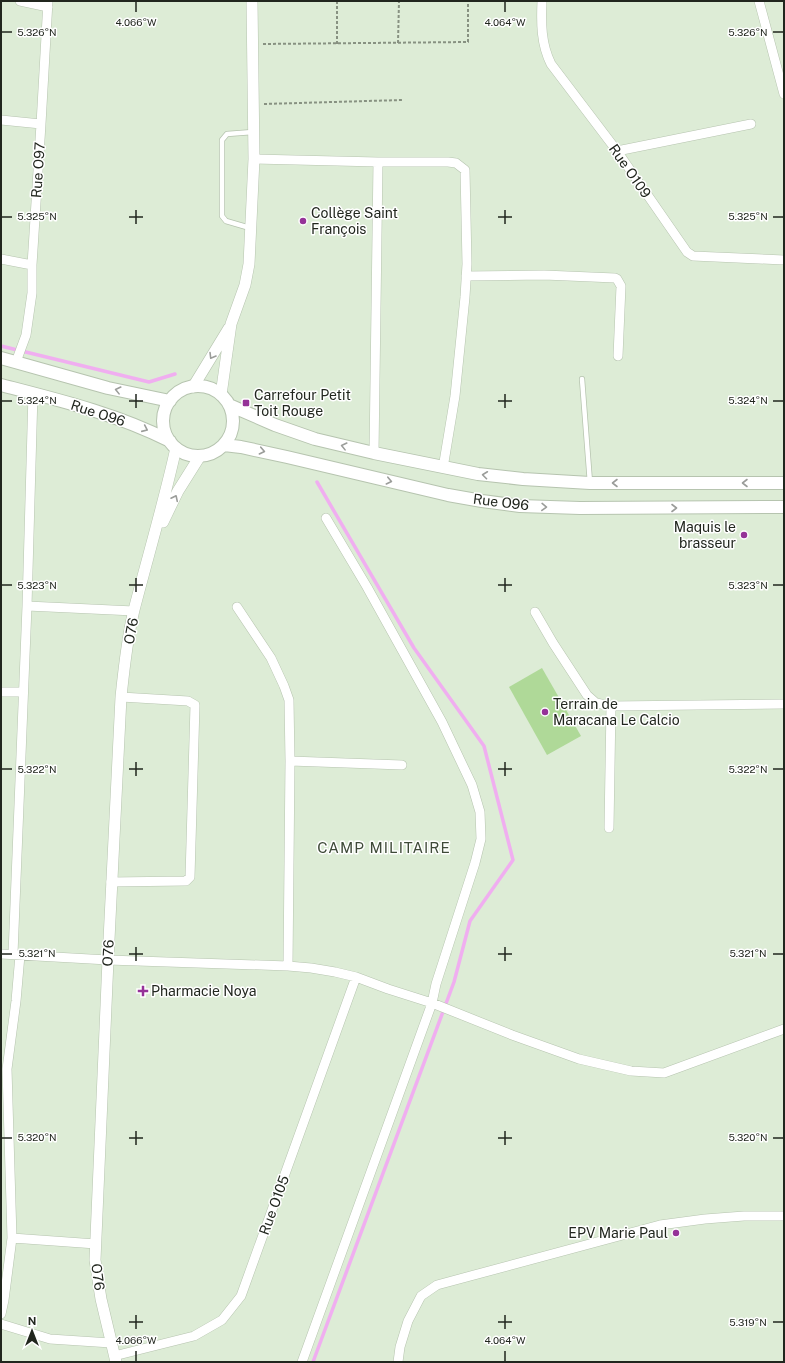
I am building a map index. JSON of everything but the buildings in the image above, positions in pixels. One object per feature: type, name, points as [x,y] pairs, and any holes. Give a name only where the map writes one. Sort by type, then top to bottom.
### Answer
[{"type":"main road","name":"Rue O96","points":[[1,358],[108,388],[170,401]]},
{"type":"main road","name":"Rue O96","points":[[1,385],[113,416],[148,430],[173,444]]},
{"type":"main road","points":[[193,387],[208,388],[221,395],[229,405],[233,422],[229,438],[224,445],[217,451],[200,456],[187,454],[173,444],[166,434],[164,425],[166,408],[170,401],[177,394],[193,387]]},
{"type":"main road","name":"Rue O96","points":[[229,405],[275,425],[315,439],[374,453],[478,474],[523,479],[590,483],[784,484]]},
{"type":"main road","name":"Rue O96","points":[[224,445],[241,446],[448,495],[520,506],[580,508],[784,507]]},
{"type":"street","points":[[20,1],[48,4]]},
{"type":"street","points":[[221,395],[231,324],[249,264],[254,159],[254,44],[252,1]]},
{"type":"street","name":"Rue O109","points":[[542,1],[541,25],[546,54],[551,64],[617,151],[684,248],[693,256],[784,260]]},
{"type":"street","points":[[759,1],[784,94]]},
{"type":"street","name":"Rue O97","points":[[16,362],[26,335],[32,293],[32,265],[48,4]]},
{"type":"street","points":[[1,120],[41,124]]},
{"type":"street","points":[[617,151],[751,124]]},
{"type":"street","points":[[254,159],[448,162],[456,163],[465,170],[466,276],[455,396],[444,468]]},
{"type":"street","points":[[374,453],[378,162]]},
{"type":"street","points":[[1,259],[32,265]]},
{"type":"street","points":[[466,276],[544,275],[617,279],[621,286],[618,356]]},
{"type":"street","points":[[193,387],[231,324]]},
{"type":"street","points":[[1,1314],[12,1238],[4,1084],[16,1000],[23,692],[33,393]]},
{"type":"street","points":[[152,546],[168,487],[173,444]]},
{"type":"street","points":[[152,546],[178,491],[200,456]]},
{"type":"street","points":[[302,1362],[432,1003],[436,984],[481,839],[480,812],[472,785],[442,722],[367,586],[326,518]]},
{"type":"street","name":"O76","points":[[115,1359],[98,1283],[95,1260],[111,882],[123,673],[134,611],[152,546]]},
{"type":"street","points":[[27,606],[134,611]]},
{"type":"street","points":[[237,607],[271,658],[289,700],[290,761],[288,966]]},
{"type":"street","points":[[535,612],[553,643],[587,695],[596,703],[611,706],[784,704]]},
{"type":"street","points":[[1,692],[23,692]]},
{"type":"street","points":[[111,882],[186,881],[190,877],[195,705],[188,701],[121,697]]},
{"type":"street","points":[[609,828],[611,706]]},
{"type":"street","points":[[290,761],[402,765]]},
{"type":"street","points":[[1,954],[108,960],[288,966],[335,972],[356,977],[432,1003],[512,1035],[579,1059],[614,1068],[649,1072],[664,1073],[784,1029]]},
{"type":"street","name":"Rue O105","points":[[115,1359],[194,1336],[222,1320],[241,1296],[356,977]]},
{"type":"street","points":[[1,1208],[11,1210]]},
{"type":"street","points":[[398,1362],[400,1347],[408,1321],[422,1296],[437,1285],[660,1225],[721,1218],[784,1216]]},
{"type":"street","points":[[12,1238],[96,1244]]},
{"type":"street","points":[[1,1324],[46,1338],[111,1343]]},
{"type":"lane","points":[[251,228],[226,221],[222,216],[222,140],[227,134],[254,132]]},
{"type":"lane","points":[[582,379],[590,483]]},
{"type":"path","points":[[337,1],[338,44]]},
{"type":"path","points":[[398,43],[399,1]]},
{"type":"path","points":[[254,44],[468,42],[468,1]]},
{"type":"path","points":[[254,104],[402,100]]},
{"type":"green space","name":"Terrain de Maracana Le Calcio","points":[[542,668],[581,736],[547,755],[509,687]]},
{"type":"waterway","points":[[1,346],[149,382],[175,374]]},
{"type":"waterway","points":[[313,1362],[454,982],[470,921],[513,860],[484,746],[414,648],[317,482]]},
{"type":"place","name":"Collège Saint François","points":[[303,221]]},
{"type":"place","name":"Carrefour Petit Toit Rouge","points":[[246,403]]},
{"type":"place","name":"Maquis le brasseur","points":[[744,535]]},
{"type":"place","name":"Terrain de Maracana Le Calcio","points":[[545,712]]},
{"type":"place","name":"Pharmacie Noya","points":[[143,991]]},
{"type":"place","name":"EPV Marie Paul","points":[[676,1233]]},
{"type":"district","name":"CAMP MILITAIRE","points":[[384,848]]}]
